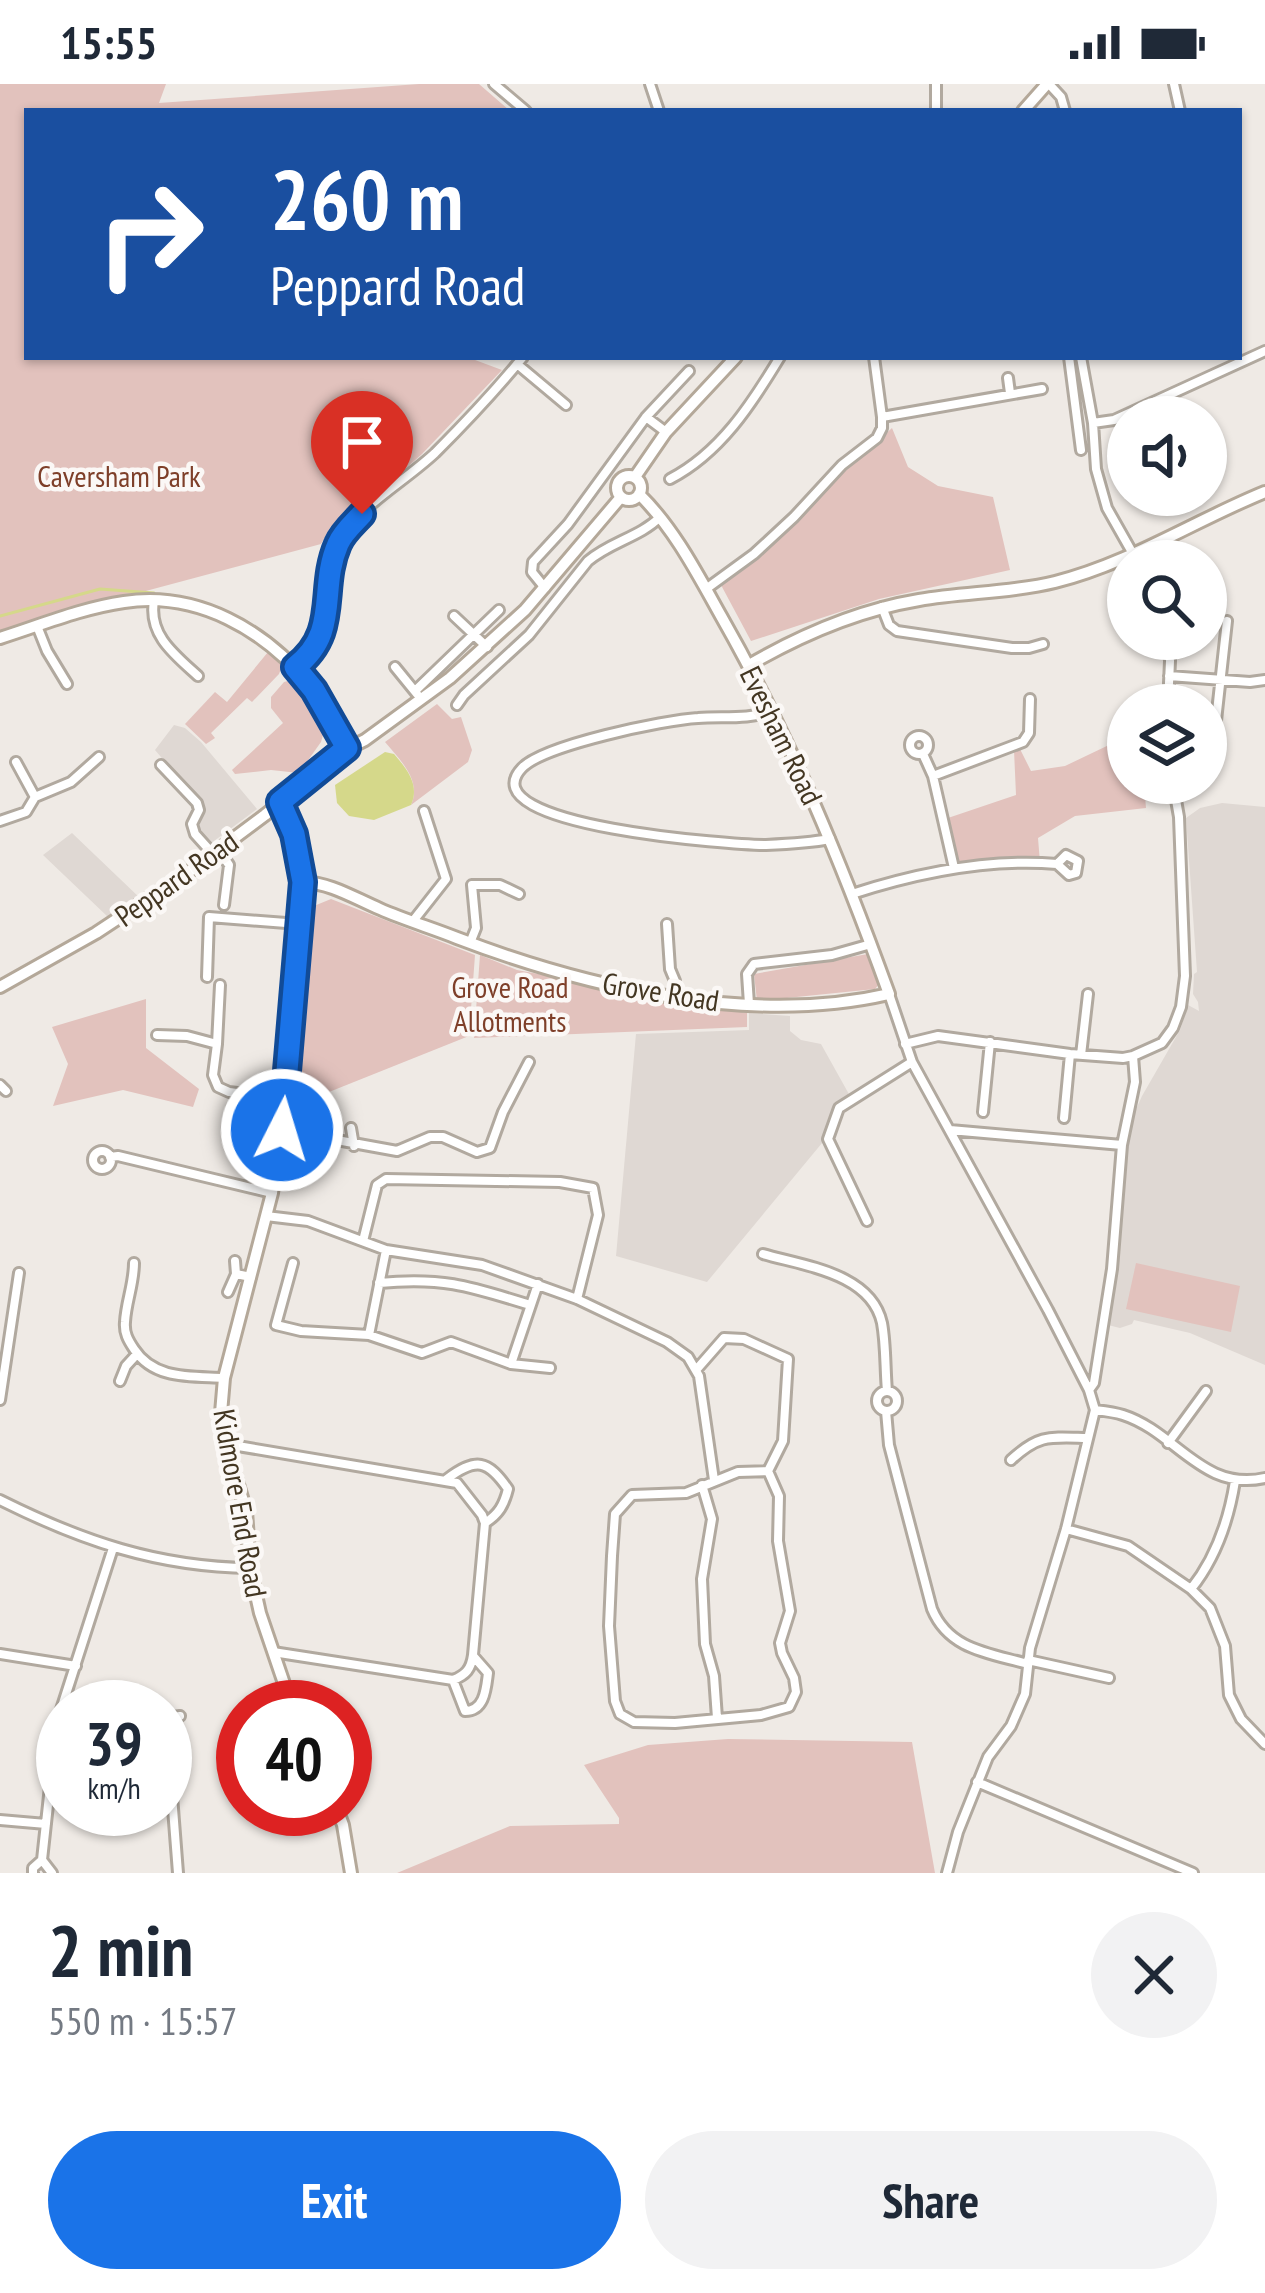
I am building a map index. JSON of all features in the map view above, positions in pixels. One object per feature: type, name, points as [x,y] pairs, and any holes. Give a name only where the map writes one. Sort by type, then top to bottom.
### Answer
[{"type":"street","points":[[494,84],[522,108]]},
{"type":"street","points":[[1026,108],[1048,84]]},
{"type":"street","points":[[1077,420],[1114,420],[1265,351]]},
{"type":"street","points":[[295,667],[323,634],[332,567],[344,533],[435,452],[520,360],[566,405]]},
{"type":"street","points":[[635,476],[666,433],[733,360]]},
{"type":"street","points":[[670,479],[714,449],[778,360]]},
{"type":"street","points":[[706,589],[754,554],[842,465],[877,438],[882,428],[874,360]]},
{"type":"street","points":[[1070,360],[1081,450]]},
{"type":"street","points":[[1082,360],[1096,469],[1107,508],[1125,540]]},
{"type":"street","points":[[545,588],[532,572],[533,562],[568,524],[646,417],[689,371]]},
{"type":"street","points":[[1008,379],[1010,392]]},
{"type":"street","points":[[881,417],[1042,389]]},
{"type":"street","points":[[646,417],[666,433]]},
{"type":"street","points":[[635,476],[641,484],[640,494],[633,500],[621,496],[619,481],[635,476]]},
{"type":"street","points":[[1168,540],[1265,491]]},
{"type":"street","name":"Evesham Road","points":[[640,494],[660,517],[749,664],[812,794],[889,994]]},
{"type":"street","name":"Peppard Road","points":[[0,987],[96,933],[216,853],[347,748],[487,647],[545,588],[621,496]]},
{"type":"street","points":[[457,705],[529,634],[588,561],[660,517]]},
{"type":"street","points":[[749,664],[802,637],[882,608],[1055,582],[1107,566]]},
{"type":"street","points":[[0,638],[127,601],[209,610],[243,624],[295,667],[347,748]]},
{"type":"street","points":[[154,601],[158,635],[198,676]]},
{"type":"street","points":[[882,608],[897,631],[1012,648],[1043,644]]},
{"type":"street","points":[[395,667],[418,696],[499,610]]},
{"type":"street","points":[[454,616],[487,647]]},
{"type":"street","points":[[37,626],[47,651],[66,677]]},
{"type":"street","points":[[1169,660],[1169,684]]},
{"type":"street","points":[[1220,684],[1222,660]]},
{"type":"street","points":[[1202,678],[1203,665]]},
{"type":"street","points":[[1169,676],[1265,680]]},
{"type":"street","points":[[933,776],[1023,742],[1029,733],[1030,699]]},
{"type":"street","points":[[771,711],[635,728],[580,742],[524,766],[516,777],[516,788],[524,801],[555,814],[622,831],[763,845],[830,838]]},
{"type":"street","points":[[923,754],[933,776],[954,868]]},
{"type":"street","points":[[0,821],[26,812],[35,797],[71,782],[99,757]]},
{"type":"street","points":[[16,762],[35,797]]},
{"type":"street","points":[[161,765],[197,803],[192,824],[195,834],[229,865],[224,905]]},
{"type":"street","name":"Kidmore End Road","points":[[280,802],[294,834],[303,882],[285,1099],[272,1192],[224,1378],[221,1413],[247,1510],[250,1568],[283,1680]]},
{"type":"street","points":[[905,1044],[938,1036],[1076,1055],[1133,1056],[1162,1043],[1184,994],[1177,804]]},
{"type":"street","points":[[413,921],[446,879],[424,812]]},
{"type":"street","points":[[852,894],[954,868],[1057,865]]},
{"type":"street","name":"Grove Road","points":[[303,882],[330,886],[470,943],[551,969],[673,996],[815,1006],[889,994]]},
{"type":"street","points":[[470,943],[476,928],[472,885],[500,885],[519,894]]},
{"type":"street","points":[[207,977],[209,917],[299,924]]},
{"type":"street","points":[[667,924],[673,996]]},
{"type":"street","name":"Grove Road","points":[[749,1004],[747,974],[754,964],[832,955],[871,944]]},
{"type":"street","points":[[220,985],[213,1075],[218,1087],[285,1099]]},
{"type":"street","points":[[889,994],[912,1062],[1089,1390],[1095,1410],[1028,1662],[1025,1694],[977,1782],[947,1873]]},
{"type":"street","points":[[1064,1118],[1088,994]]},
{"type":"street","points":[[157,1035],[217,1044]]},
{"type":"street","points":[[982,1112],[990,1042]]},
{"type":"street","points":[[1089,1390],[1112,1270],[1121,1145],[1135,1082],[1133,1056]]},
{"type":"street","points":[[282,1130],[398,1151],[430,1137],[443,1137],[477,1152],[490,1148],[529,1062]]},
{"type":"street","points":[[868,1221],[828,1138],[839,1108],[912,1062]]},
{"type":"street","points":[[351,1128],[354,1146]]},
{"type":"street","points":[[950,1130],[1121,1145]]},
{"type":"street","points":[[110,1156],[272,1192]]},
{"type":"street","points":[[363,1241],[377,1185],[386,1179],[560,1182],[593,1188],[598,1214],[577,1299]]},
{"type":"street","points":[[266,1216],[308,1221],[386,1250],[482,1265],[577,1299],[667,1342],[688,1358],[699,1376],[714,1480]]},
{"type":"street","points":[[368,1336],[386,1250]]},
{"type":"street","points":[[763,1254],[855,1284],[872,1297],[882,1320],[887,1391],[897,1402],[886,1411],[889,1445],[938,1624],[968,1648],[1109,1678]]},
{"type":"street","points":[[227,1292],[236,1274],[235,1261]]},
{"type":"street","points":[[292,1262],[276,1325],[368,1336],[422,1353],[451,1342],[511,1364],[550,1368]]},
{"type":"street","points":[[134,1263],[125,1320],[126,1335],[137,1354],[147,1365],[172,1375],[224,1378]]},
{"type":"street","points":[[0,1400],[19,1273]]},
{"type":"street","points":[[236,1274],[251,1277]]},
{"type":"street","points":[[379,1283],[421,1279],[461,1283],[530,1305]]},
{"type":"street","points":[[511,1364],[538,1284]]},
{"type":"street","points":[[696,1370],[724,1338],[744,1340],[788,1359],[783,1442],[768,1471]]},
{"type":"street","points":[[120,1381],[137,1354]]},
{"type":"street","points":[[1168,1443],[1206,1390]]},
{"type":"street","points":[[1095,1410],[1124,1415],[1218,1477],[1235,1481],[1265,1478]]},
{"type":"street","points":[[1011,1460],[1042,1437],[1087,1438]]},
{"type":"street","points":[[226,1444],[446,1479],[458,1483],[485,1523],[473,1655],[463,1676],[453,1679],[273,1652]]},
{"type":"street","points":[[446,1479],[477,1464],[496,1471],[508,1489],[495,1517],[485,1523]]},
{"type":"street","points":[[768,1471],[779,1496],[778,1541],[790,1611],[780,1643],[796,1692],[789,1707],[656,1724],[634,1722],[620,1714],[615,1701],[609,1626],[616,1514],[632,1495],[686,1493],[738,1472],[768,1471]]},
{"type":"street","points":[[1191,1589],[1204,1572],[1231,1509],[1235,1481]]},
{"type":"street","points":[[702,1486],[712,1519],[702,1579],[705,1644],[714,1676],[717,1718]]},
{"type":"street","points":[[0,1500],[113,1548],[205,1568],[250,1568]]},
{"type":"street","points":[[1066,1529],[1128,1546],[1191,1589],[1210,1608],[1225,1646],[1229,1695],[1241,1719],[1264,1741]]},
{"type":"street","points":[[71,1680],[113,1548]]},
{"type":"street","points":[[0,1654],[76,1666]]},
{"type":"street","points":[[453,1679],[465,1711],[480,1706],[488,1673],[473,1655]]},
{"type":"street","points":[[977,1782],[1193,1873]]},
{"type":"street","points":[[0,1820],[36,1822]]},
{"type":"street","points":[[34,1873],[42,1860],[45,1836]]},
{"type":"street","points":[[175,1836],[178,1873]]},
{"type":"street","points":[[345,1836],[351,1873]]},
{"type":"street","points":[[42,1860],[52,1873]]},
{"type":"shaded area","points":[[174,725],[201,742],[257,809],[210,844],[195,825],[199,802],[155,750]]},
{"type":"shaded area","points":[[385,752],[394,754],[411,778],[411,805],[374,820],[349,816],[337,803],[335,785]]},
{"type":"shaded area","points":[[1227,803],[1265,807],[1265,1365],[1190,1333],[1134,1320],[1120,1328],[1108,1325],[1125,1134],[1180,1030],[1188,1005],[1199,1011],[1193,994],[1197,972],[1186,818],[1200,808]]},
{"type":"shaded area","points":[[72,833],[141,899],[108,917],[43,855]]},
{"type":"shaded area","points":[[749,1013],[790,1016],[790,1031],[801,1040],[821,1044],[850,1096],[835,1108],[827,1137],[707,1282],[616,1256],[636,1034],[749,1030]]},
{"type":"green space","name":"Caversham Park","points":[[0,84],[166,84],[159,103],[479,84],[507,108],[24,108],[24,360],[475,360],[502,370],[422,454],[343,524],[331,526],[321,544],[0,630]]},
{"type":"green space","points":[[892,428],[908,467],[938,486],[993,497],[1010,570],[879,599],[751,641],[721,585]]},
{"type":"green space","points":[[268,652],[282,666],[279,674],[252,702],[247,698],[206,744],[185,724],[215,692],[227,702]]},
{"type":"green space","points":[[295,679],[326,725],[321,742],[299,773],[235,774],[232,770],[283,723],[271,708],[271,697],[284,682]]},
{"type":"green space","points":[[437,704],[452,719],[461,717],[472,750],[468,762],[411,805],[412,779],[385,742]]},
{"type":"green space","points":[[1107,746],[1107,804],[1146,804],[1146,808],[1075,816],[1038,838],[1040,863],[954,868],[945,819],[1016,795],[1014,750],[1020,749],[1031,771],[1065,766]]},
{"type":"green space","points":[[331,899],[475,955],[469,1036],[294,1106],[309,908]]},
{"type":"green space","points":[[868,954],[880,983],[875,989],[757,1001],[754,974]]},
{"type":"green space","name":"Grove Road Allotments","points":[[480,955],[517,970],[747,1013],[747,1027],[474,1038]]},
{"type":"green space","points":[[146,999],[146,1048],[199,1089],[193,1107],[123,1090],[53,1106],[68,1064],[52,1027]]},
{"type":"green space","points":[[1136,1263],[1240,1286],[1231,1332],[1126,1309]]},
{"type":"green space","points":[[728,1739],[912,1742],[935,1873],[397,1873],[510,1826],[619,1824],[584,1765],[648,1745]]},
{"type":"waterway","points":[[0,616],[100,589],[154,593]]},
{"type":"route","points":[[282,1130],[303,882],[291,822],[280,802],[347,748],[295,667],[323,634],[338,544],[362,514]]}]
